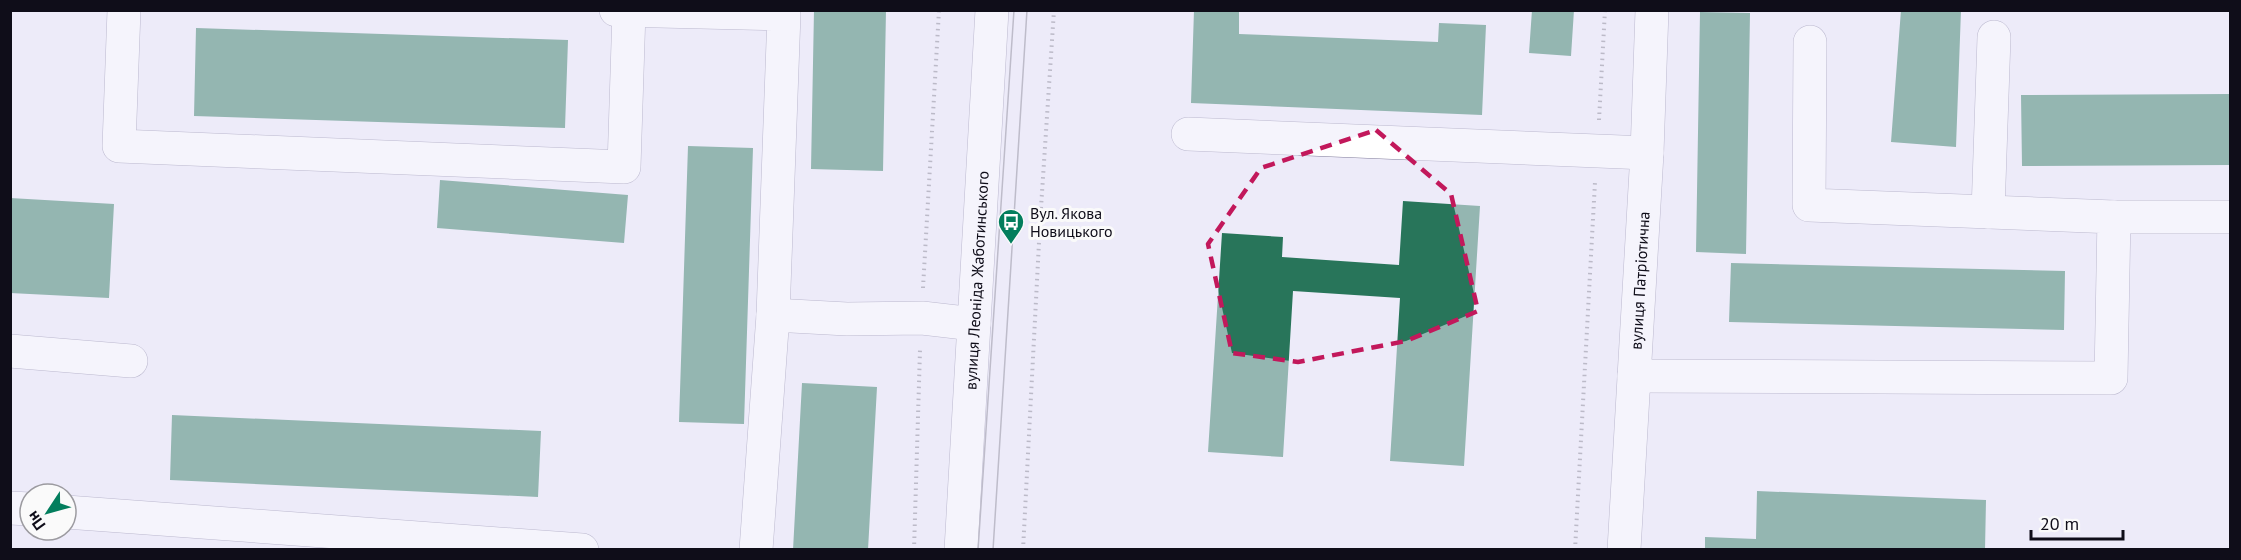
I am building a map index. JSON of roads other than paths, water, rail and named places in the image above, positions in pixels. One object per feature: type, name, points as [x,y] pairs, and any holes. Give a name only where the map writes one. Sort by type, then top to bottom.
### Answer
[{"type":"street","points":[[124,10],[119,146],[624,167],[623,11],[784,14],[773,315],[756,549]]},
{"type":"street","name":"вулиця Леоніда Жаботинського","points":[[961,549],[992,10]]},
{"type":"street","name":"вулиця Патріотична","points":[[1624,549],[1653,10]]},
{"type":"street","points":[[1988,212],[1994,37]]},
{"type":"street","points":[[1810,42],[1809,205],[2114,217],[2230,217]]},
{"type":"street","points":[[1188,134],[1647,153]]},
{"type":"street","points":[[1634,376],[2111,378],[2114,217]]},
{"type":"street","points":[[773,315],[847,319],[922,318],[974,324]]},
{"type":"street","points":[[10,351],[131,361]]},
{"type":"street","points":[[78,513],[582,549]]},
{"type":"tram line","points":[[978,550],[1014,10]]},
{"type":"tram line","points":[[993,550],[1027,10]]},
{"type":"place","name":"Вул. Якова Новицького","points":[[1011,245]]}]
